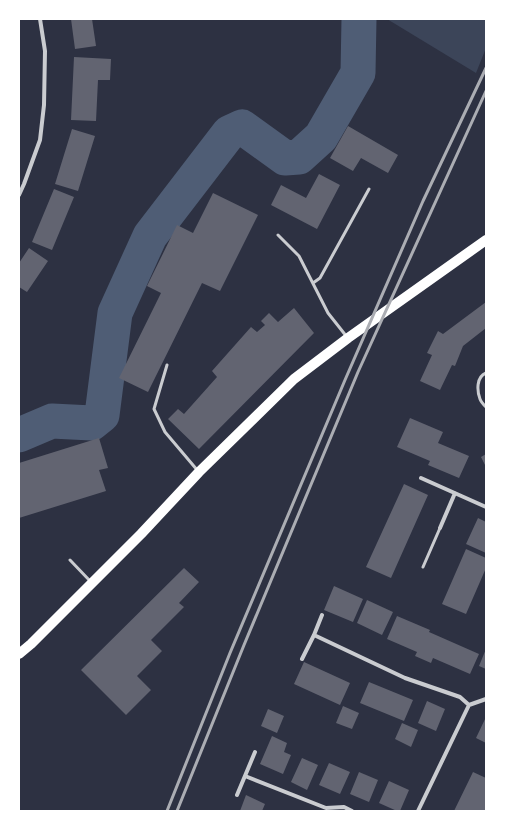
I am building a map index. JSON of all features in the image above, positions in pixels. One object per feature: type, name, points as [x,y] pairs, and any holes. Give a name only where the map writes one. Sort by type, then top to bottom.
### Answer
[{"type":"main road","points":[[19,654],[92,583],[199,472],[294,379],[348,338],[486,240]]},
{"type":"street","points":[[19,195],[40,140],[44,105],[45,51],[40,19]]},
{"type":"street","points":[[421,478],[486,507]]},
{"type":"street","points":[[440,528],[455,492]]},
{"type":"street","points":[[302,659],[314,636],[322,615]]},
{"type":"street","points":[[314,636],[405,678],[460,697],[469,705]]},
{"type":"street","points":[[418,811],[469,705],[486,699]]},
{"type":"street","points":[[237,795],[255,752]]},
{"type":"street","points":[[244,776],[326,808],[344,807],[352,811]]},
{"type":"lane","points":[[313,283],[320,278],[369,189]]},
{"type":"lane","points":[[278,235],[299,256],[328,313],[348,338]]},
{"type":"lane","points":[[167,365],[154,409],[165,432],[199,472]]},
{"type":"lane","points":[[486,373],[483,375],[478,384],[480,400],[486,407]]},
{"type":"lane","points":[[423,567],[440,528]]},
{"type":"lane","points":[[70,560],[92,583]]},
{"type":"shaded area","points":[[387,19],[486,19],[486,48],[476,73]]},
{"type":"building","points":[[71,19],[92,19],[96,46],[75,49]]},
{"type":"building","points":[[74,57],[111,59],[110,80],[98,80],[96,121],[71,120]]},
{"type":"building","points":[[348,126],[398,155],[388,173],[361,158],[353,171],[330,158]]},
{"type":"building","points":[[72,129],[95,136],[78,191],[55,184]]},
{"type":"building","points":[[319,174],[340,185],[317,229],[271,205],[281,185],[306,198]]},
{"type":"building","points":[[54,189],[74,197],[52,250],[32,242]]},
{"type":"building","points":[[213,193],[258,215],[220,291],[202,283],[148,392],[119,378],[161,293],[147,286],[177,225],[193,233]]},
{"type":"building","points":[[29,248],[48,261],[27,292],[19,287],[19,263]]},
{"type":"building","points":[[486,302],[486,328],[463,346],[455,366],[452,365],[440,390],[420,381],[432,355],[427,353],[438,331],[443,334]]},
{"type":"building","points":[[294,308],[314,333],[199,449],[168,419],[178,409],[184,414],[217,377],[212,371],[251,327],[257,332],[265,325],[261,321],[269,313],[278,322]]},
{"type":"building","points":[[410,418],[443,432],[438,443],[469,456],[459,478],[428,465],[430,461],[397,447]]},
{"type":"building","points":[[99,438],[108,468],[99,470],[106,491],[19,518],[19,463]]},
{"type":"building","points":[[486,454],[486,467],[481,457]]},
{"type":"building","points":[[404,484],[428,495],[391,578],[366,567]]},
{"type":"building","points":[[478,518],[486,522],[486,553],[466,544]]},
{"type":"building","points":[[466,549],[486,558],[486,568],[466,614],[442,604]]},
{"type":"building","points":[[184,568],[199,582],[179,603],[184,607],[151,640],[162,651],[137,676],[151,690],[126,715],[81,670]]},
{"type":"building","points":[[334,586],[363,599],[353,622],[324,610]]},
{"type":"building","points":[[367,600],[393,612],[382,635],[357,623]]},
{"type":"building","points":[[397,616],[479,654],[470,674],[433,658],[431,663],[415,656],[417,652],[387,639]]},
{"type":"building","points":[[486,649],[486,669],[479,666]]},
{"type":"building","points":[[304,662],[350,683],[340,705],[294,684]]},
{"type":"building","points":[[369,682],[413,700],[404,721],[360,703]]},
{"type":"building","points":[[427,701],[445,709],[436,731],[418,723]]},
{"type":"building","points":[[343,706],[359,713],[352,729],[336,723]]},
{"type":"building","points":[[268,709],[284,716],[277,733],[261,726]]},
{"type":"building","points":[[486,717],[486,743],[476,738]]},
{"type":"building","points":[[402,723],[418,730],[411,747],[395,739]]},
{"type":"building","points":[[272,736],[287,743],[284,752],[291,755],[283,774],[260,764]]},
{"type":"building","points":[[302,758],[318,765],[307,790],[291,782]]},
{"type":"building","points":[[329,763],[350,772],[340,794],[319,785]]},
{"type":"building","points":[[359,772],[378,780],[369,802],[350,794]]},
{"type":"building","points":[[473,772],[486,778],[486,811],[454,811]]},
{"type":"building","points":[[389,781],[409,790],[400,811],[379,803]]},
{"type":"building","points":[[246,795],[265,804],[262,811],[240,811]]},
{"type":"waterway","points":[[19,435],[52,421],[92,423],[102,415],[115,313],[150,236],[229,133],[242,127],[285,158],[299,157],[321,137],[358,73],[359,19]]},
{"type":"railway","points":[[167,811],[230,653],[345,380],[423,201],[486,68]]},
{"type":"railway","points":[[177,811],[244,645],[358,372],[486,91]]}]
